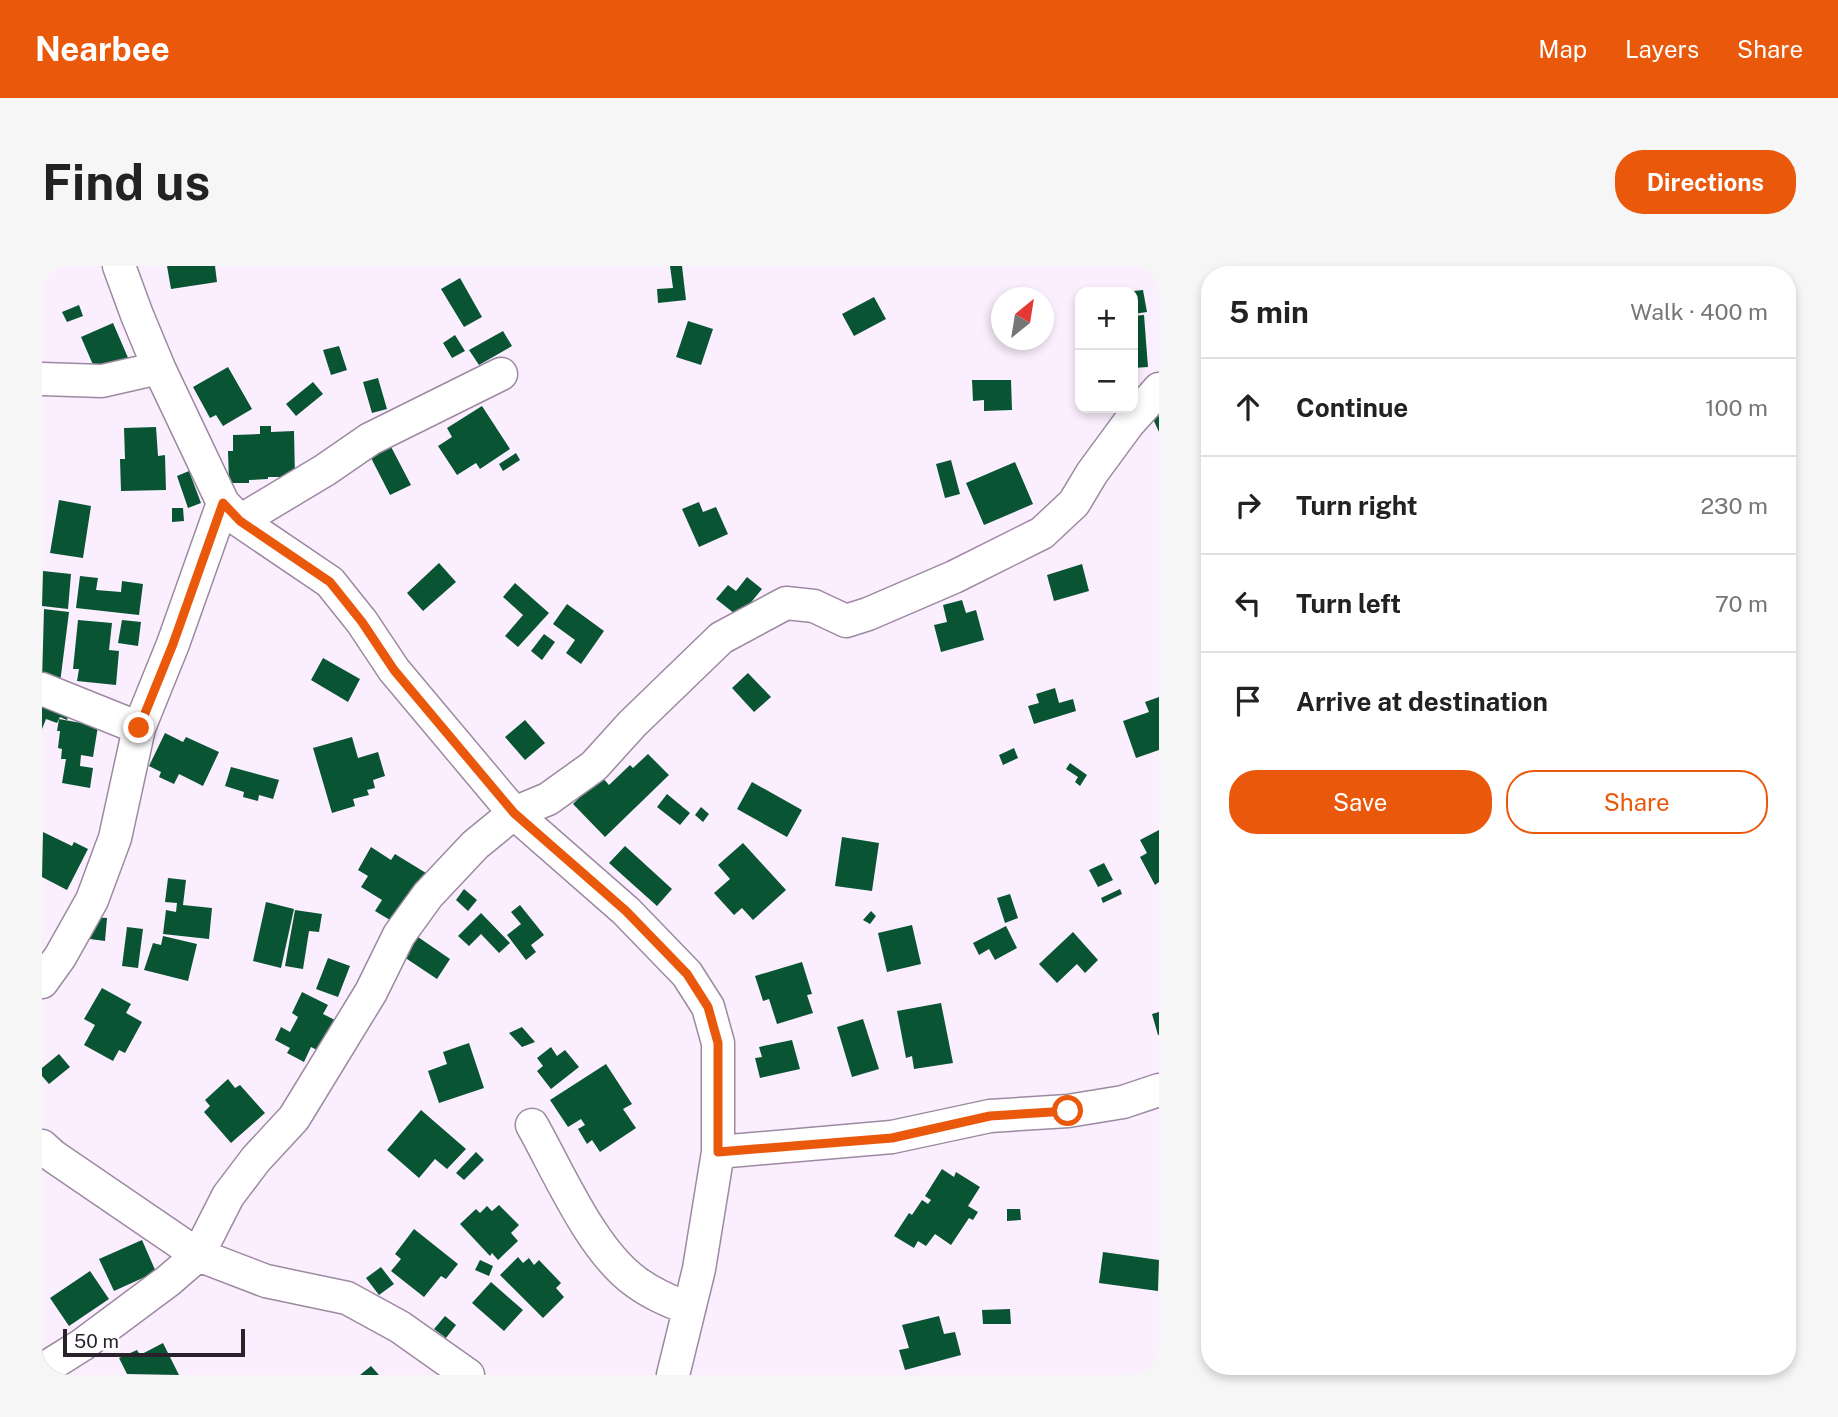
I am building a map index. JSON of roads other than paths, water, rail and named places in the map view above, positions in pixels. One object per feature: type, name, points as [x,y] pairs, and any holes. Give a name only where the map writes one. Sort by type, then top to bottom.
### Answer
[{"type":"street","points":[[120,266],[159,368],[231,512],[330,582],[362,622],[394,670],[514,813],[626,911],[687,974],[708,1007],[718,1043],[718,1152],[699,1269],[673,1375]]},
{"type":"street","points":[[42,379],[102,381],[159,368]]},
{"type":"street","points":[[42,982],[60,957],[92,900],[115,838],[139,728],[231,512],[501,374]]},
{"type":"street","points":[[42,1370],[82,1345],[168,1281],[198,1255],[228,1196],[256,1159],[294,1118],[371,992],[399,935],[428,895],[475,845],[514,813],[548,799],[594,766],[632,724],[721,638],[756,617],[786,603],[814,606],[846,621],[954,577],[1042,533],[1074,503],[1092,472],[1159,389]]},
{"type":"street","points":[[42,689],[139,728]]},
{"type":"street","points":[[718,1152],[892,1138],[990,1116],[1068,1111],[1123,1102],[1159,1090]]},
{"type":"street","points":[[532,1125],[598,1244],[633,1280],[656,1296],[689,1309]]},
{"type":"street","points":[[42,1146],[198,1255],[266,1281],[347,1298],[400,1327],[468,1375]]}]
